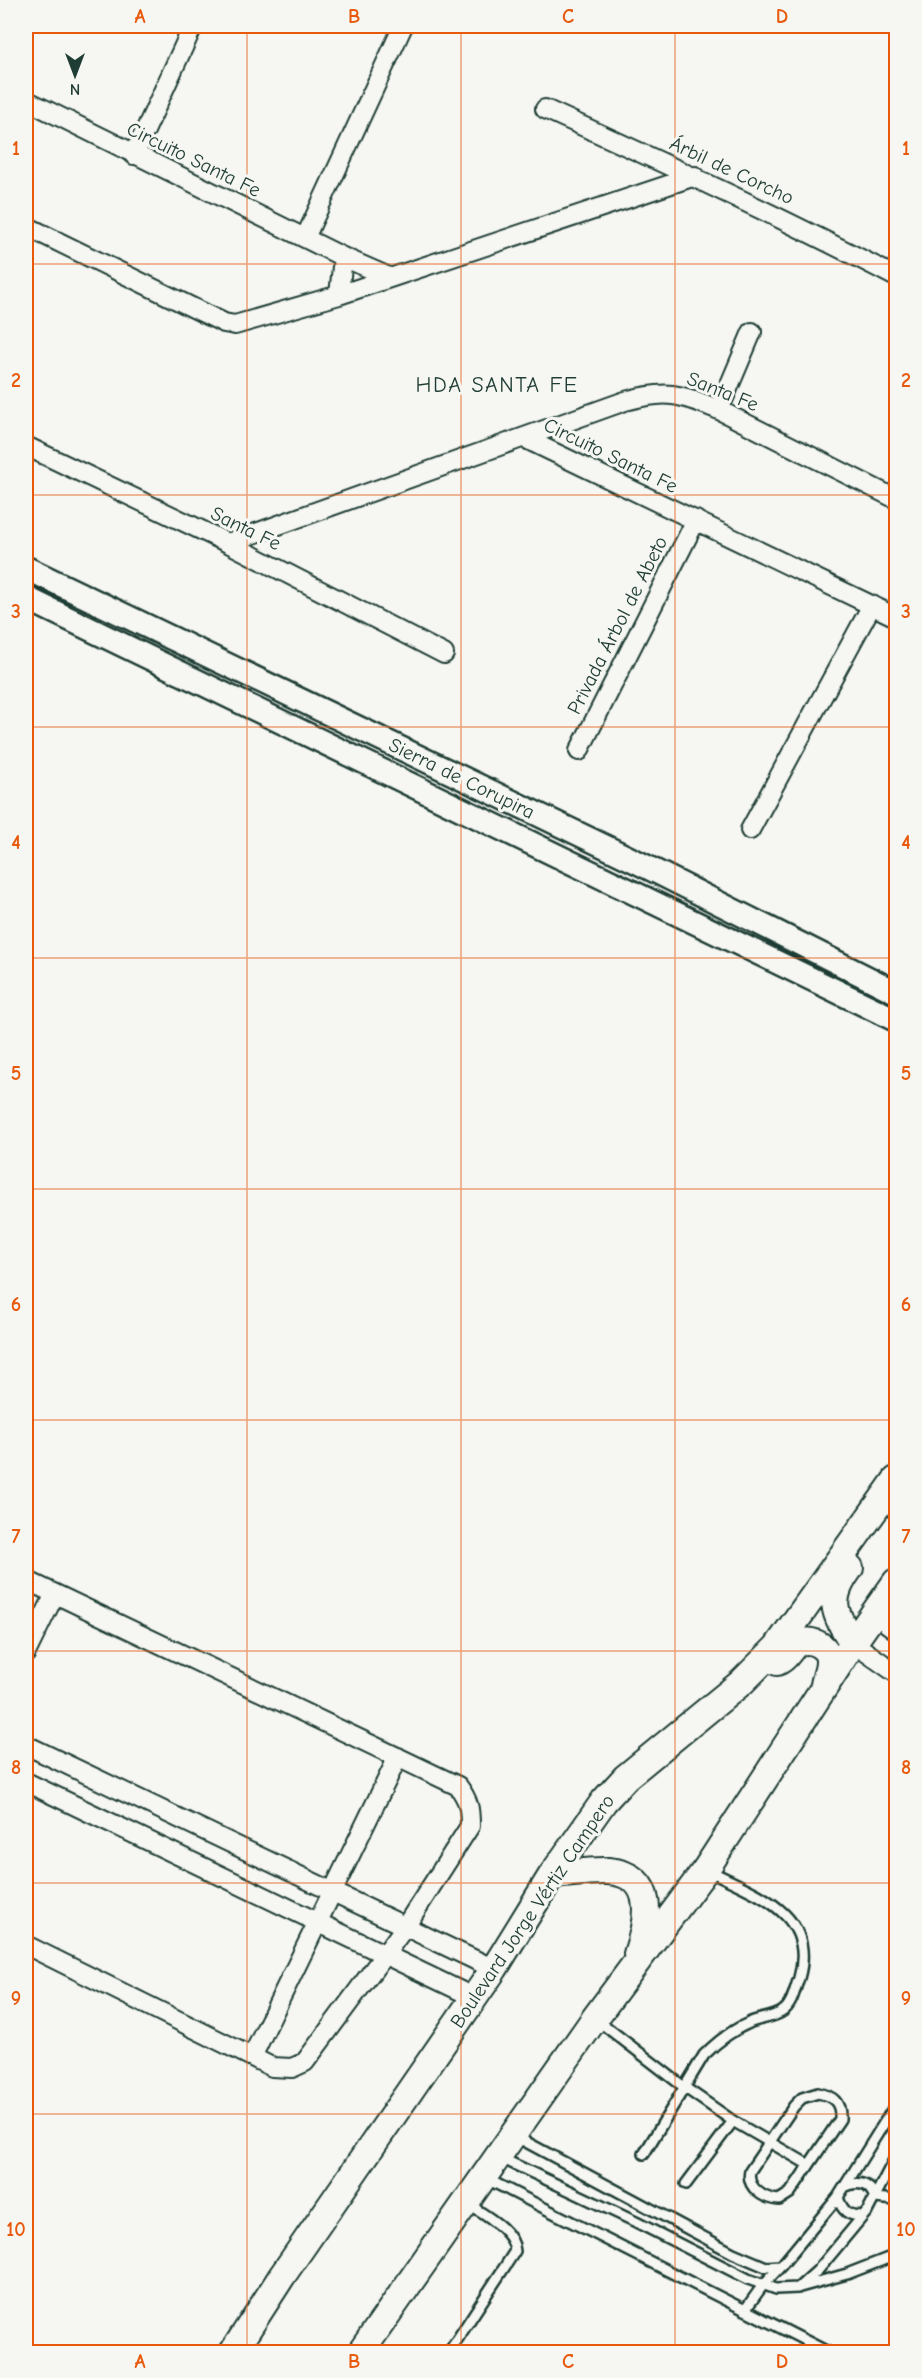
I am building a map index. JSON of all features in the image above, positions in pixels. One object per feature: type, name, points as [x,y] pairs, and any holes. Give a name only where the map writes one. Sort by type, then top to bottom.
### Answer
[{"type":"main road","name":"Boulevard Jorge Vértiz Campero","points":[[233,2352],[282,2276],[473,1997],[494,1970],[552,1875],[604,1801],[626,1777],[742,1682],[777,1647],[897,1480]]},
{"type":"main road","points":[[853,1643],[838,1615],[835,1605],[836,1591],[838,1584],[876,1531],[880,1502]]},
{"type":"main road","points":[[361,2352],[595,2018],[706,1869],[853,1643],[897,1582]]},
{"type":"main road","points":[[763,1661],[783,1660],[794,1646],[801,1642],[814,1642],[825,1650],[829,1661],[823,1689]]},
{"type":"main road","points":[[552,1875],[615,1872],[630,1878],[641,1888],[646,1900],[647,1915],[630,1974]]},
{"type":"main road","points":[[251,2352],[282,2276]]},
{"type":"street","points":[[134,155],[193,26]]},
{"type":"street","points":[[305,238],[403,26]]},
{"type":"street","name":"Circuito Santa Fe","points":[[26,100],[343,257],[389,277]]},
{"type":"street","name":"Árbil de Corcho","points":[[545,109],[695,176],[897,277]]},
{"type":"street","points":[[26,226],[213,318],[235,325],[339,295],[695,176]]},
{"type":"street","points":[[339,295],[343,257]]},
{"type":"street","points":[[719,410],[753,332]]},
{"type":"street","name":"Santa Fe","points":[[524,438],[625,401],[665,393],[695,399],[897,499]]},
{"type":"street","name":"Circuito Santa Fe","points":[[228,543],[524,438],[897,617]]},
{"type":"street","name":"Santa Fe","points":[[26,446],[228,543],[444,654]]},
{"type":"street","name":"Privada Árbol de Abeto","points":[[579,751],[696,520]]},
{"type":"street","name":"Sierra de Corupira","points":[[26,568],[637,862],[897,992]]},
{"type":"street","name":"Sierra de Corupira","points":[[26,598],[897,1020]]},
{"type":"street","points":[[750,830],[872,605]]},
{"type":"street","points":[[26,1580],[458,1786],[469,1800],[471,1817],[471,1826],[405,1927],[304,2062],[292,2068],[273,2067],[26,1945]]},
{"type":"street","points":[[26,1653],[56,1594]]},
{"type":"street","points":[[874,1614],[897,1630]]},
{"type":"street","points":[[853,1643],[897,1673]]},
{"type":"street","points":[[26,1745],[494,1970]]},
{"type":"street","points":[[252,2057],[398,1757]]},
{"type":"street","points":[[26,1782],[473,1997]]},
{"type":"lane","points":[[644,2154],[704,2055],[717,2042],[749,2023],[784,2011],[794,1996],[803,1964],[802,1941],[791,1920],[770,1902],[706,1869]]},
{"type":"lane","points":[[595,2018],[684,2087],[733,2121],[809,2165]]},
{"type":"lane","points":[[810,2094],[828,2095],[837,2101],[840,2107],[840,2119],[809,2165],[786,2198],[779,2200],[765,2197],[752,2186],[748,2175],[768,2141],[802,2098],[810,2094]]},
{"type":"lane","points":[[745,2310],[763,2285],[838,2197],[897,2104]]},
{"type":"lane","points":[[686,2184],[733,2121]]},
{"type":"lane","points":[[514,2136],[733,2253],[766,2266],[781,2266]]},
{"type":"lane","points":[[499,2156],[763,2285],[776,2289],[798,2288],[847,2274],[897,2255]]},
{"type":"lane","points":[[798,2288],[818,2270],[863,2216],[897,2157]]},
{"type":"lane","points":[[483,2177],[828,2352]]},
{"type":"lane","points":[[844,2187],[857,2182],[863,2184],[871,2189],[875,2198]]},
{"type":"lane","points":[[838,2197],[846,2213],[863,2216]]},
{"type":"lane","points":[[875,2198],[897,2200]]},
{"type":"lane","points":[[449,2352],[515,2251],[514,2242],[509,2236],[466,2202]]},
{"type":"district","name":"HDA SANTA FE","points":[[497,384]]}]
